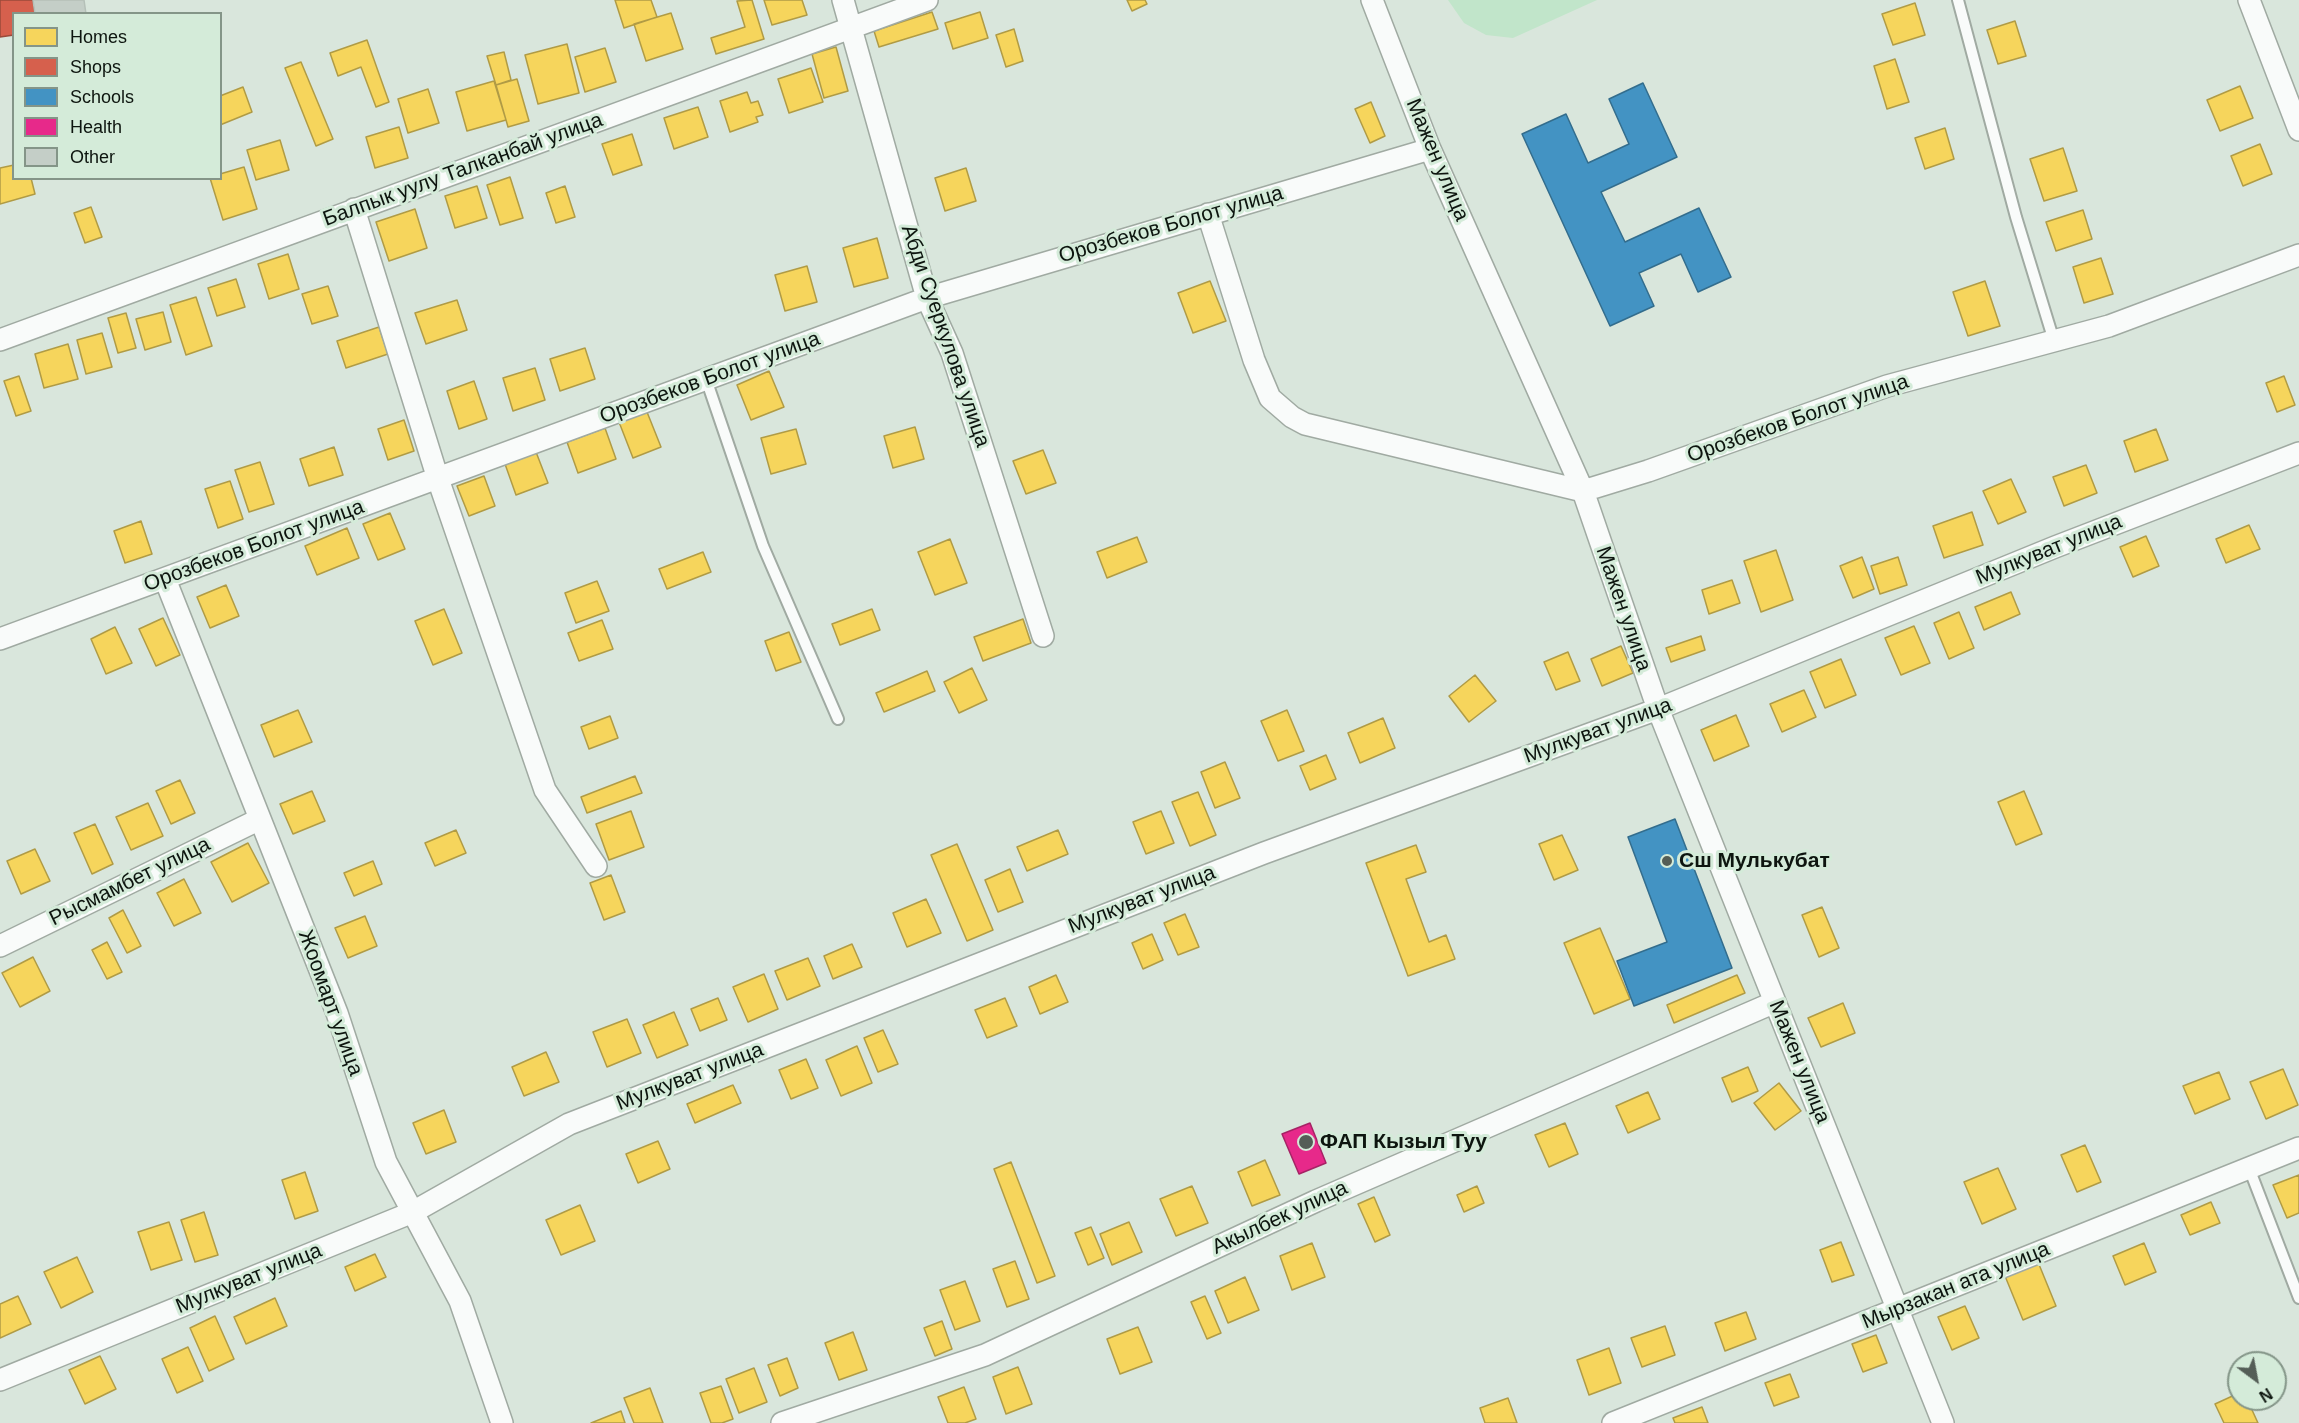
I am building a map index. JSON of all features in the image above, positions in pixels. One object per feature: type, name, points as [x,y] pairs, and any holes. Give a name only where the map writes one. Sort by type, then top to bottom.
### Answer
[{"type":"street","name":"Абди Суеркулова улица","points":[[843,0],[927,297],[952,353],[1043,636]]},
{"type":"street","name":"Балпык уулу Талканбай улица","points":[[0,340],[927,0]]},
{"type":"street","name":"Мажен улица","points":[[1372,0],[1430,149],[1583,491],[1658,709],[1943,1423]]},
{"type":"street","points":[[2250,0],[2299,130]]},
{"type":"street","name":"Орозбеков Болот улица","points":[[0,639],[927,297],[1430,149]]},
{"type":"street","points":[[354,209],[438,479],[545,790],[596,866]]},
{"type":"street","points":[[1208,214],[1254,360],[1270,399],[1292,417],[1305,424],[1583,491]]},
{"type":"street","name":"Орозбеков Болот улица","points":[[1583,491],[1648,471],[1887,386],[2109,326],[2299,255]]},
{"type":"street","name":"Мулкуват улица","points":[[0,1380],[413,1212],[569,1124],[1264,853],[1658,709],[2055,547],[2299,453]]},
{"type":"street","name":"Жоомарт улица","points":[[165,579],[337,1014],[386,1161],[460,1301],[502,1423]]},
{"type":"street","name":"Рысмамбет улица","points":[[0,946],[260,819]]},
{"type":"street","name":"Акылбек улица","points":[[782,1423],[985,1355],[1316,1201],[1775,1002]]},
{"type":"street","name":"Мырзакан ата улица","points":[[1613,1423],[1652,1412],[1897,1309],[2299,1148]]},
{"type":"lane","points":[[1958,0],[2016,217],[2054,341]]},
{"type":"lane","points":[[706,379],[763,546],[838,719]]},
{"type":"lane","points":[[2249,1168],[2299,1298]]},
{"type":"green space","points":[[1448,0],[1597,0],[1513,38],[1486,35],[1464,23]]},
{"type":"building: Homes","points":[[615,0],[651,0],[657,17],[624,28]]},
{"type":"building: Homes","points":[[752,0],[764,39],[716,54],[711,38],[745,27],[737,1]]},
{"type":"building: Homes","points":[[764,0],[802,0],[807,15],[772,25]]},
{"type":"building: Homes","points":[[1127,0],[1145,0],[1147,4],[1132,11]]},
{"type":"building: Homes","points":[[1915,3],[1925,35],[1893,45],[1882,14]]},
{"type":"building: Homes","points":[[932,12],[938,29],[879,47],[874,31]]},
{"type":"building: Homes","points":[[980,12],[988,38],[953,49],[945,23]]},
{"type":"building: Homes","points":[[671,13],[683,49],[646,61],[634,24]]},
{"type":"building: Homes","points":[[2015,21],[2026,56],[1998,64],[1987,30]]},
{"type":"building: Homes","points":[[1014,29],[1023,61],[1006,67],[996,35]]},
{"type":"building: Homes","points":[[367,40],[389,102],[376,107],[361,67],[338,76],[330,53]]},
{"type":"building: Homes","points":[[567,44],[579,93],[538,104],[525,55]]},
{"type":"building: Homes","points":[[836,47],[848,91],[824,98],[812,54]]},
{"type":"building: Homes","points":[[605,48],[616,82],[585,92],[575,57]]},
{"type":"building: Homes","points":[[504,52],[511,80],[496,85],[487,56]]},
{"type":"building: Homes","points":[[1895,59],[1909,102],[1887,109],[1874,66]]},
{"type":"building: Homes","points":[[301,62],[333,139],[316,146],[285,68]]},
{"type":"building: Homes","points":[[811,68],[823,102],[789,113],[778,79]]},
{"type":"building: Homes","points":[[517,79],[529,121],[508,127],[496,85]]},
{"type":"building: Homes","points":[[494,81],[506,120],[467,131],[456,92]]},
{"type":"building: Homes","points":[[2240,86],[2253,118],[2220,131],[2207,100]]},
{"type":"building: Homes","points":[[243,87],[252,112],[222,124],[222,95]]},
{"type":"building: Homes","points":[[428,89],[439,123],[408,133],[398,99]]},
{"type":"building: Homes","points":[[747,92],[751,103],[758,101],[763,115],[756,117],[758,122],[730,132],[720,101]]},
{"type":"building: Homes","points":[[1371,102],[1385,136],[1370,143],[1355,109]]},
{"type":"building: Homes","points":[[698,107],[708,137],[674,149],[664,118]]},
{"type":"building: Homes","points":[[399,127],[408,158],[375,168],[366,137]]},
{"type":"building: Homes","points":[[1945,128],[1954,159],[1925,169],[1915,138]]},
{"type":"building: Homes","points":[[632,134],[642,165],[613,175],[602,144]]},
{"type":"building: Homes","points":[[280,140],[289,170],[256,180],[247,150]]},
{"type":"building: Homes","points":[[2260,144],[2272,174],[2243,186],[2231,156]]},
{"type":"building: Homes","points":[[2063,148],[2077,191],[2044,201],[2030,159]]},
{"type":"building: Homes","points":[[12,165],[12,180],[32,180],[35,194],[0,204],[0,168]]},
{"type":"building: Homes","points":[[244,167],[257,209],[223,220],[211,180],[222,180],[222,173]]},
{"type":"building: Homes","points":[[966,168],[976,201],[945,211],[935,178]]},
{"type":"building: Homes","points":[[510,177],[523,218],[500,225],[487,185]]},
{"type":"building: Homes","points":[[477,186],[487,218],[455,228],[445,196]]},
{"type":"building: Homes","points":[[565,186],[575,217],[556,223],[546,193]]},
{"type":"building: Homes","points":[[91,207],[102,237],[85,243],[74,213]]},
{"type":"building: Homes","points":[[415,209],[427,248],[389,261],[376,222]]},
{"type":"building: Homes","points":[[2083,210],[2092,239],[2056,251],[2046,222]]},
{"type":"building: Homes","points":[[877,238],[888,278],[854,287],[843,248]]},
{"type":"building: Homes","points":[[288,254],[299,289],[269,299],[258,264]]},
{"type":"building: Homes","points":[[2101,258],[2113,294],[2084,303],[2073,267]]},
{"type":"building: Homes","points":[[807,266],[817,302],[785,311],[775,275]]},
{"type":"building: Homes","points":[[236,279],[245,307],[217,316],[208,288]]},
{"type":"building: Homes","points":[[1210,281],[1226,321],[1193,333],[1178,293]]},
{"type":"building: Homes","points":[[1985,281],[2000,326],[1968,336],[1953,292]]},
{"type":"building: Homes","points":[[328,286],[338,316],[312,324],[302,294]]},
{"type":"building: Homes","points":[[196,297],[212,346],[186,355],[170,305]]},
{"type":"building: Homes","points":[[457,300],[467,330],[426,344],[415,313]]},
{"type":"building: Homes","points":[[163,312],[171,342],[145,350],[136,319]]},
{"type":"building: Homes","points":[[126,313],[136,348],[118,353],[108,318]]},
{"type":"building: Homes","points":[[379,327],[388,354],[346,368],[337,341]]},
{"type":"building: Homes","points":[[102,333],[112,367],[86,374],[77,340]]},
{"type":"building: Homes","points":[[68,344],[78,379],[44,388],[35,354]]},
{"type":"building: Homes","points":[[585,348],[595,379],[560,391],[550,359]]},
{"type":"building: Homes","points":[[535,368],[545,400],[513,411],[503,378]]},
{"type":"building: Homes","points":[[769,371],[784,407],[751,420],[737,385]]},
{"type":"building: Homes","points":[[19,376],[31,411],[16,416],[4,381]]},
{"type":"building: Homes","points":[[2284,376],[2295,405],[2277,412],[2266,383]]},
{"type":"building: Homes","points":[[474,381],[487,419],[459,429],[447,391]]},
{"type":"building: Homes","points":[[647,412],[661,447],[633,458],[619,422]]},
{"type":"building: Homes","points":[[404,420],[414,451],[388,460],[378,429]]},
{"type":"building: Homes","points":[[915,427],[924,459],[893,468],[884,436]]},
{"type":"building: Homes","points":[[605,428],[616,459],[578,473],[567,442]]},
{"type":"building: Homes","points":[[796,429],[806,464],[771,474],[761,438]]},
{"type":"building: Homes","points":[[2156,429],[2168,460],[2135,472],[2124,441]]},
{"type":"building: Homes","points":[[334,447],[343,475],[309,486],[300,459]]},
{"type":"building: Homes","points":[[1043,450],[1056,483],[1026,494],[1013,461]]},
{"type":"building: Homes","points":[[536,452],[548,483],[516,495],[505,464]]},
{"type":"building: Homes","points":[[260,462],[274,504],[249,512],[235,470]]},
{"type":"building: Homes","points":[[2086,465],[2097,493],[2064,506],[2053,477]]},
{"type":"building: Homes","points":[[484,476],[495,506],[469,516],[457,486]]},
{"type":"building: Homes","points":[[2011,479],[2026,512],[1998,524],[1983,491]]},
{"type":"building: Homes","points":[[230,481],[243,519],[218,528],[205,489]]},
{"type":"building: Homes","points":[[1972,512],[1983,545],[1944,558],[1933,526]]},
{"type":"building: Homes","points":[[390,513],[405,549],[378,560],[363,524]]},
{"type":"building: Homes","points":[[141,521],[152,554],[125,563],[114,531]]},
{"type":"building: Homes","points":[[2249,525],[2260,549],[2226,563],[2216,539]]},
{"type":"building: Homes","points":[[347,528],[359,558],[317,575],[305,546]]},
{"type":"building: Homes","points":[[2146,536],[2159,566],[2133,577],[2120,547]]},
{"type":"building: Homes","points":[[1137,537],[1147,562],[1107,578],[1097,552]]},
{"type":"building: Homes","points":[[950,539],[967,583],[935,595],[918,552]]},
{"type":"building: Homes","points":[[1776,550],[1793,600],[1761,612],[1744,561]]},
{"type":"building: Homes","points":[[703,552],[711,572],[667,589],[659,569]]},
{"type":"building: Homes","points":[[1862,557],[1874,589],[1853,598],[1840,566]]},
{"type":"building: Homes","points":[[1898,557],[1907,585],[1880,594],[1871,566]]},
{"type":"building: Homes","points":[[1732,580],[1740,603],[1709,614],[1702,590]]},
{"type":"building: Homes","points":[[597,581],[609,611],[576,623],[565,593]]},
{"type":"building: Homes","points":[[226,585],[239,616],[210,628],[197,597]]},
{"type":"building: Homes","points":[[2011,592],[2020,614],[1984,630],[1975,607]]},
{"type":"building: Homes","points":[[444,609],[462,653],[433,665],[415,621]]},
{"type":"building: Homes","points":[[872,609],[880,630],[840,645],[832,624]]},
{"type":"building: Homes","points":[[1959,612],[1974,648],[1949,659],[1934,623]]},
{"type":"building: Homes","points":[[163,618],[180,655],[156,666],[139,629]]},
{"type":"building: Homes","points":[[1023,619],[1031,643],[983,661],[974,637]]},
{"type":"building: Homes","points":[[602,620],[613,649],[579,661],[568,633]]},
{"type":"building: Homes","points":[[1914,626],[1930,663],[1901,675],[1885,638]]},
{"type":"building: Homes","points":[[115,627],[132,663],[106,674],[91,639]]},
{"type":"building: Homes","points":[[789,632],[801,662],[776,671],[765,641]]},
{"type":"building: Homes","points":[[1701,636],[1705,650],[1671,662],[1666,648]]},
{"type":"building: Homes","points":[[1621,646],[1633,673],[1602,686],[1591,659]]},
{"type":"building: Homes","points":[[1568,652],[1580,681],[1556,690],[1544,662]]},
{"type":"building: Homes","points":[[1841,659],[1856,695],[1825,708],[1810,672]]},
{"type":"building: Homes","points":[[972,668],[987,700],[959,713],[944,682]]},
{"type":"building: Homes","points":[[927,671],[935,691],[884,712],[876,693]]},
{"type":"building: Homes","points":[[1475,675],[1496,701],[1469,722],[1449,696]]},
{"type":"building: Homes","points":[[1804,690],[1816,717],[1782,732],[1770,704]]},
{"type":"building: Homes","points":[[298,710],[312,742],[274,757],[261,725]]},
{"type":"building: Homes","points":[[1287,710],[1304,751],[1278,761],[1261,721]]},
{"type":"building: Homes","points":[[1736,715],[1749,746],[1714,761],[1701,730]]},
{"type":"building: Homes","points":[[610,716],[618,738],[589,749],[581,727]]},
{"type":"building: Homes","points":[[1383,718],[1395,748],[1360,763],[1348,733]]},
{"type":"building: Homes","points":[[1326,755],[1336,779],[1310,790],[1300,766]]},
{"type":"building: Homes","points":[[1225,762],[1240,798],[1215,808],[1201,772]]},
{"type":"building: Homes","points":[[635,776],[642,793],[587,813],[581,797]]},
{"type":"building: Homes","points":[[180,780],[195,813],[171,824],[156,791]]},
{"type":"building: Homes","points":[[312,791],[325,821],[293,834],[280,804]]},
{"type":"building: Homes","points":[[2024,791],[2042,834],[2016,845],[1998,802]]},
{"type":"building: Homes","points":[[1198,792],[1216,835],[1190,846],[1172,802]]},
{"type":"building: Homes","points":[[148,803],[163,836],[131,850],[116,817]]},
{"type":"building: Homes","points":[[631,811],[644,847],[609,860],[596,824]]},
{"type":"building: Homes","points":[[1161,811],[1174,843],[1146,854],[1133,822]]},
{"type":"building: Homes","points":[[95,824],[113,864],[92,874],[74,833]]},
{"type":"building: Homes","points":[[456,830],[466,853],[435,866],[425,843]]},
{"type":"building: Homes","points":[[1058,830],[1068,854],[1027,871],[1017,847]]},
{"type":"building: Homes","points":[[1562,835],[1578,870],[1554,880],[1539,844]]},
{"type":"building: Homes","points":[[248,843],[269,883],[232,902],[211,862]]},
{"type":"building: Homes","points":[[957,844],[993,930],[967,941],[931,855]]},
{"type":"building: Homes","points":[[1416,845],[1426,872],[1406,879],[1429,942],[1446,935],[1455,959],[1408,976],[1366,863]]},
{"type":"building: Homes","points":[[35,849],[50,881],[21,894],[7,861]]},
{"type":"building: Homes","points":[[373,861],[382,884],[354,896],[344,873]]},
{"type":"building: Homes","points":[[1010,869],[1023,902],[998,912],[985,880]]},
{"type":"building: Homes","points":[[611,875],[625,912],[604,920],[590,883]]},
{"type":"building: Homes","points":[[184,879],[201,913],[174,926],[157,893]]},
{"type":"building: Homes","points":[[926,899],[941,933],[907,947],[893,913]]},
{"type":"building: Homes","points":[[1822,907],[1839,948],[1819,957],[1802,915]]},
{"type":"building: Homes","points":[[123,910],[141,946],[127,953],[109,918]]},
{"type":"building: Homes","points":[[1185,914],[1199,947],[1178,955],[1164,923]]},
{"type":"building: Homes","points":[[365,916],[377,946],[348,958],[335,928]]},
{"type":"building: Homes","points":[[1600,928],[1630,999],[1594,1014],[1564,943]]},
{"type":"building: Homes","points":[[1152,934],[1163,960],[1143,969],[1132,943]]},
{"type":"building: Homes","points":[[107,942],[122,972],[107,979],[92,950]]},
{"type":"building: Homes","points":[[852,944],[862,967],[833,979],[824,956]]},
{"type":"building: Homes","points":[[33,957],[50,991],[20,1007],[2,973]]},
{"type":"building: Homes","points":[[808,958],[820,986],[787,1000],[775,971]]},
{"type":"building: Homes","points":[[764,974],[778,1009],[748,1022],[733,987]]},
{"type":"building: Homes","points":[[1056,975],[1068,1002],[1040,1014],[1029,987]]},
{"type":"building: Homes","points":[[1737,975],[1745,993],[1674,1023],[1667,1005]]},
{"type":"building: Homes","points":[[718,998],[727,1020],[700,1031],[691,1009]]},
{"type":"building: Homes","points":[[1005,998],[1017,1026],[987,1038],[975,1010]]},
{"type":"building: Homes","points":[[1843,1003],[1855,1033],[1821,1047],[1808,1018]]},
{"type":"building: Homes","points":[[674,1012],[688,1045],[657,1058],[643,1025]]},
{"type":"building: Homes","points":[[627,1019],[641,1053],[607,1067],[593,1032]]},
{"type":"building: Homes","points":[[883,1030],[898,1064],[878,1072],[864,1038]]},
{"type":"building: Homes","points":[[857,1046],[872,1083],[841,1096],[826,1060]]},
{"type":"building: Homes","points":[[546,1052],[559,1082],[524,1096],[512,1067]]},
{"type":"building: Homes","points":[[806,1059],[818,1088],[791,1099],[779,1070]]},
{"type":"building: Homes","points":[[1748,1067],[1758,1091],[1732,1102],[1722,1078]]},
{"type":"building: Homes","points":[[2283,1069],[2298,1105],[2266,1119],[2250,1082]]},
{"type":"building: Homes","points":[[2219,1072],[2230,1099],[2195,1114],[2183,1086]]},
{"type":"building: Homes","points":[[1779,1083],[1801,1111],[1775,1130],[1754,1103]]},
{"type":"building: Homes","points":[[733,1085],[741,1103],[695,1123],[687,1104]]},
{"type":"building: Homes","points":[[1648,1092],[1660,1119],[1628,1133],[1616,1106]]},
{"type":"building: Homes","points":[[444,1110],[456,1142],[426,1154],[413,1123]]},
{"type":"building: Homes","points":[[1565,1123],[1578,1154],[1549,1167],[1535,1135]]},
{"type":"building: Homes","points":[[658,1141],[670,1169],[638,1183],[626,1154]]},
{"type":"building: Homes","points":[[2085,1145],[2101,1182],[2077,1192],[2061,1155]]},
{"type":"building: Homes","points":[[1265,1160],[1280,1195],[1252,1206],[1238,1172]]},
{"type":"building: Homes","points":[[1011,1162],[1055,1276],[1037,1283],[994,1169]]},
{"type":"building: Homes","points":[[1998,1168],[2016,1209],[1982,1224],[1964,1182]]},
{"type":"building: Homes","points":[[305,1172],[318,1211],[295,1219],[282,1180]]},
{"type":"building: Homes","points":[[2299,1175],[2299,1213],[2287,1218],[2273,1185]]},
{"type":"building: Homes","points":[[1192,1186],[1208,1223],[1176,1236],[1160,1199]]},
{"type":"building: Homes","points":[[1477,1186],[1484,1203],[1464,1212],[1457,1195]]},
{"type":"building: Homes","points":[[1374,1197],[1390,1235],[1375,1242],[1358,1204]]},
{"type":"building: Homes","points":[[2211,1202],[2220,1223],[2190,1235],[2181,1215]]},
{"type":"building: Homes","points":[[580,1205],[595,1241],[561,1255],[546,1220]]},
{"type":"building: Homes","points":[[204,1212],[218,1255],[195,1262],[181,1220]]},
{"type":"building: Homes","points":[[169,1222],[182,1260],[151,1270],[138,1232]]},
{"type":"building: Homes","points":[[1129,1222],[1142,1252],[1112,1265],[1100,1234]]},
{"type":"building: Homes","points":[[1091,1227],[1104,1258],[1088,1265],[1075,1233]]},
{"type":"building: Homes","points":[[1841,1242],[1854,1275],[1832,1282],[1820,1250]]},
{"type":"building: Homes","points":[[1312,1243],[1325,1277],[1292,1290],[1280,1256]]},
{"type":"building: Homes","points":[[2144,1243],[2156,1272],[2125,1285],[2113,1256]]},
{"type":"building: Homes","points":[[375,1254],[386,1277],[355,1291],[345,1267]]},
{"type":"building: Homes","points":[[77,1257],[93,1292],[61,1308],[44,1272]]},
{"type":"building: Homes","points":[[1015,1261],[1029,1299],[1007,1307],[993,1269]]},
{"type":"building: Homes","points":[[2038,1262],[2056,1306],[2023,1320],[2005,1276]]},
{"type":"building: Homes","points":[[1245,1277],[1259,1310],[1228,1323],[1215,1291]]},
{"type":"building: Homes","points":[[965,1281],[980,1321],[955,1330],[940,1290]]},
{"type":"building: Homes","points":[[18,1296],[31,1324],[0,1338],[0,1304]]},
{"type":"building: Homes","points":[[1205,1296],[1221,1333],[1207,1339],[1191,1302]]},
{"type":"building: Homes","points":[[275,1298],[287,1326],[246,1344],[234,1317]]},
{"type":"building: Homes","points":[[1965,1306],[1979,1338],[1952,1350],[1938,1317]]},
{"type":"building: Homes","points":[[1746,1312],[1756,1339],[1725,1351],[1715,1323]]},
{"type":"building: Homes","points":[[215,1316],[234,1359],[209,1371],[190,1328]]},
{"type":"building: Homes","points":[[942,1321],[952,1349],[935,1356],[924,1328]]},
{"type":"building: Homes","points":[[1665,1326],[1675,1355],[1642,1367],[1631,1338]]},
{"type":"building: Homes","points":[[1138,1327],[1152,1362],[1120,1374],[1107,1339]]},
{"type":"building: Homes","points":[[853,1332],[867,1370],[839,1380],[825,1343]]},
{"type":"building: Homes","points":[[1876,1335],[1887,1363],[1863,1372],[1852,1344]]},
{"type":"building: Homes","points":[[188,1347],[203,1381],[177,1393],[162,1359]]},
{"type":"building: Homes","points":[[1609,1348],[1621,1383],[1589,1395],[1577,1360]]},
{"type":"building: Homes","points":[[100,1356],[116,1389],[85,1404],[69,1370]]},
{"type":"building: Homes","points":[[787,1358],[798,1388],[780,1396],[768,1365]]},
{"type":"building: Homes","points":[[1018,1367],[1032,1404],[1006,1414],[993,1377]]},
{"type":"building: Homes","points":[[754,1368],[767,1402],[739,1413],[726,1379]]},
{"type":"building: Homes","points":[[1790,1374],[1799,1397],[1774,1406],[1765,1383]]},
{"type":"building: Homes","points":[[721,1386],[733,1419],[722,1423],[711,1423],[700,1393]]},
{"type":"building: Homes","points":[[964,1387],[976,1419],[965,1423],[948,1423],[938,1397]]},
{"type":"building: Homes","points":[[650,1388],[663,1423],[634,1423],[624,1398]]},
{"type":"building: Homes","points":[[1508,1398],[1517,1423],[1485,1423],[1480,1408]]},
{"type":"building: Homes","points":[[2227,1398],[2227,1411],[2252,1411],[2258,1423],[2224,1423],[2215,1404]]},
{"type":"building: Homes","points":[[1702,1407],[1708,1423],[1675,1423],[1673,1418]]},
{"type":"building: Homes","points":[[621,1411],[625,1423],[591,1423]]},
{"type":"building: Shops","points":[[0,0],[33,0],[35,12],[12,12],[12,35],[0,37]]},
{"type":"building: Schools","points":[[1643,83],[1677,157],[1601,192],[1625,242],[1699,208],[1731,277],[1698,292],[1681,254],[1639,273],[1654,306],[1610,326],[1522,134],[1566,114],[1588,163],[1629,144],[1609,99]]},
{"type":"building: Schools","points":[[1675,819],[1732,968],[1634,1006],[1617,961],[1667,942],[1628,837]]},
{"type":"building: Health","points":[[1310,1123],[1326,1163],[1299,1174],[1282,1134]]},
{"type":"building: Other","points":[[33,0],[84,0],[86,12],[35,12]]},
{"type":"place","name":"Сш Мулькубат","points":[[1667,861]]},
{"type":"place","name":"ФАП Кызыл Туу","points":[[1306,1142]]}]
